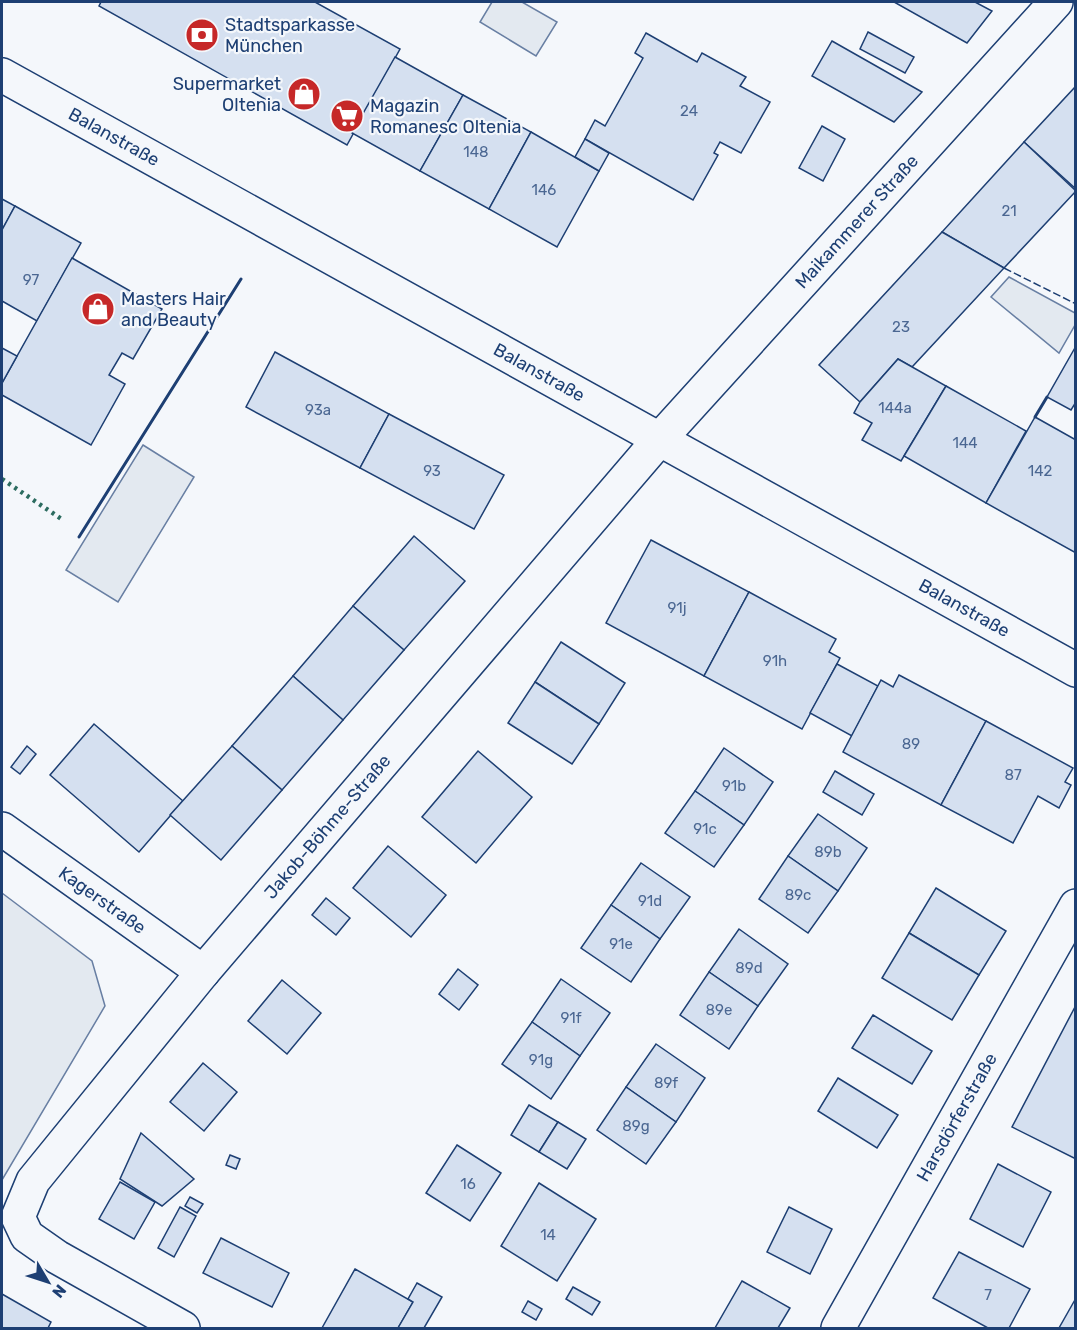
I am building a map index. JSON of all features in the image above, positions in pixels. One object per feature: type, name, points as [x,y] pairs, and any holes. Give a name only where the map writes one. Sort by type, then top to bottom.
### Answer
[{"type":"street","name":"Maikammerer Straße","points":[[658,441],[1056,2]]},
{"type":"street","name":"Balanstraße","points":[[2,75],[658,441],[1076,670]]},
{"type":"street","name":"Jakob-Böhme-Straße","points":[[183,1329],[57,1257],[27,1236],[18,1217],[33,1181],[203,972],[658,441]]},
{"type":"street","name":"Kagerstraße","points":[[2,829],[203,972]]},
{"type":"street","name":"Harsdörferstraße","points":[[838,1329],[1076,906]]},
{"type":"shaded area","points":[[492,2],[522,2],[557,22],[536,56],[480,22]]},
{"type":"shaded area","points":[[1009,277],[1075,313],[1075,325],[1059,353],[991,297]]},
{"type":"shaded area","points":[[143,445],[194,477],[118,602],[66,570]]},
{"type":"shaded area","points":[[2,893],[92,961],[105,1006],[2,1180]]},
{"type":"building","points":[[101,2],[315,2],[400,49],[347,145],[99,6]]},
{"type":"building","points":[[894,2],[975,2],[992,11],[967,43]]},
{"type":"building","points":[[868,32],[914,57],[905,73],[860,49]]},
{"type":"building","points":[[646,33],[697,62],[702,53],[746,77],[740,86],[770,102],[741,153],[720,142],[714,153],[718,155],[693,200],[585,139],[595,120],[605,126],[643,58],[635,53]]},
{"type":"building","points":[[832,41],[922,92],[894,122],[812,76]]},
{"type":"building","points":[[395,57],[463,95],[420,171],[352,133]]},
{"type":"building","points":[[1076,86],[1076,189],[1024,142]]},
{"type":"building","points":[[463,95],[531,132],[489,209],[420,171]]},
{"type":"building","points":[[822,126],[845,139],[823,181],[799,168]]},
{"type":"building","points":[[531,132],[599,171],[557,247],[489,209]]},
{"type":"building","points":[[585,139],[609,153],[599,171],[575,157]]},
{"type":"building","points":[[1024,142],[1076,191],[1004,268],[942,232]]},
{"type":"building","points":[[2,199],[15,206],[2,230]]},
{"type":"building","points":[[15,206],[81,243],[37,321],[2,301],[2,230]]},
{"type":"building","points":[[942,232],[1004,268],[912,367],[898,359],[860,402],[819,365]]},
{"type":"building","points":[[72,258],[162,309],[133,359],[122,353],[109,375],[125,384],[91,445],[2,395],[2,383]]},
{"type":"building","points":[[1076,346],[1076,402],[1071,410],[1047,397]]},
{"type":"building","points":[[2,348],[17,356],[2,383]]},
{"type":"building","points":[[275,352],[389,414],[360,468],[246,407]]},
{"type":"building","points":[[898,359],[946,386],[901,461],[862,440],[872,423],[854,413],[860,402]]},
{"type":"building","points":[[946,386],[1026,431],[986,503],[904,456]]},
{"type":"building","points":[[389,414],[504,475],[474,529],[360,468]]},
{"type":"building","points":[[1035,417],[1076,440],[1076,553],[986,503]]},
{"type":"building","points":[[414,536],[465,581],[404,650],[353,606]]},
{"type":"building","points":[[651,540],[749,592],[704,676],[606,623]]},
{"type":"building","points":[[749,592],[836,639],[829,652],[840,658],[802,729],[704,676]]},
{"type":"building","points":[[353,606],[404,650],[343,720],[293,676]]},
{"type":"building","points":[[561,642],[625,683],[599,724],[535,682]]},
{"type":"building","points":[[837,664],[878,686],[852,736],[810,713]]},
{"type":"building","points":[[899,675],[986,721],[941,805],[843,752],[881,680],[893,687]]},
{"type":"building","points":[[293,676],[343,720],[282,790],[232,746]]},
{"type":"building","points":[[535,682],[599,724],[572,764],[508,723]]},
{"type":"building","points":[[986,721],[1073,768],[1065,782],[1071,785],[1059,808],[1038,796],[1013,843],[941,805]]},
{"type":"building","points":[[94,724],[183,801],[139,852],[50,775]]},
{"type":"building","points":[[27,746],[36,754],[20,774],[11,767]]},
{"type":"building","points":[[232,746],[282,790],[221,860],[170,815]]},
{"type":"building","points":[[724,748],[773,782],[744,825],[695,791]]},
{"type":"building","points":[[478,751],[532,797],[476,863],[422,817]]},
{"type":"building","points":[[835,771],[874,794],[862,815],[823,792]]},
{"type":"building","points":[[695,791],[744,825],[714,867],[665,833]]},
{"type":"building","points":[[818,814],[867,848],[838,891],[788,856]]},
{"type":"building","points":[[388,846],[446,895],[411,937],[353,888]]},
{"type":"building","points":[[788,856],[838,891],[808,933],[759,899]]},
{"type":"building","points":[[641,863],[690,897],[660,939],[611,905]]},
{"type":"building","points":[[936,888],[1006,931],[979,975],[909,933]]},
{"type":"building","points":[[326,898],[350,918],[336,935],[312,915]]},
{"type":"building","points":[[611,905],[660,939],[631,982],[581,948]]},
{"type":"building","points":[[739,929],[788,964],[758,1006],[709,972]]},
{"type":"building","points":[[909,933],[979,975],[952,1020],[882,978]]},
{"type":"building","points":[[458,969],[478,985],[459,1010],[439,994]]},
{"type":"building","points":[[709,972],[758,1006],[729,1049],[680,1015]]},
{"type":"building","points":[[561,979],[610,1013],[580,1056],[532,1022]]},
{"type":"building","points":[[282,980],[321,1013],[287,1054],[248,1021]]},
{"type":"building","points":[[1076,1005],[1076,1159],[1012,1127]]},
{"type":"building","points":[[873,1015],[932,1051],[912,1084],[852,1048]]},
{"type":"building","points":[[532,1022],[580,1056],[551,1099],[502,1064]]},
{"type":"building","points":[[656,1044],[705,1078],[676,1122],[626,1087]]},
{"type":"building","points":[[203,1063],[237,1092],[204,1131],[170,1102]]},
{"type":"building","points":[[838,1078],[898,1115],[877,1148],[818,1111]]},
{"type":"building","points":[[626,1087],[676,1122],[646,1164],[597,1130]]},
{"type":"building","points":[[529,1105],[558,1122],[539,1152],[511,1135]]},
{"type":"building","points":[[558,1122],[586,1139],[567,1169],[539,1152]]},
{"type":"building","points":[[141,1133],[194,1179],[162,1206],[120,1179]]},
{"type":"building","points":[[457,1145],[501,1173],[470,1221],[426,1193]]},
{"type":"building","points":[[230,1155],[240,1159],[236,1169],[226,1165]]},
{"type":"building","points":[[998,1164],[1051,1192],[1023,1247],[970,1219]]},
{"type":"building","points":[[120,1182],[155,1202],[134,1239],[99,1219]]},
{"type":"building","points":[[539,1183],[596,1219],[557,1281],[501,1246]]},
{"type":"building","points":[[190,1197],[203,1204],[197,1213],[185,1206]]},
{"type":"building","points":[[180,1207],[196,1216],[174,1257],[158,1248]]},
{"type":"building","points":[[789,1207],[832,1229],[810,1274],[767,1252]]},
{"type":"building","points":[[221,1238],[289,1273],[272,1307],[203,1273]]},
{"type":"building","points":[[959,1252],[1030,1289],[1009,1328],[988,1328],[933,1298]]},
{"type":"building","points":[[355,1269],[413,1302],[398,1328],[322,1328]]},
{"type":"building","points":[[742,1281],[790,1308],[778,1328],[715,1328]]},
{"type":"building","points":[[417,1283],[442,1297],[424,1328],[398,1328],[413,1302],[408,1299]]},
{"type":"building","points":[[573,1287],[600,1302],[592,1315],[566,1299]]},
{"type":"building","points":[[2,1294],[51,1322],[48,1328],[2,1328]]},
{"type":"building","points":[[1076,1298],[1076,1328],[1059,1328]]},
{"type":"building","points":[[528,1301],[542,1309],[536,1320],[522,1312]]},
{"type":"hedge","points":[[2,479],[63,520]]},
{"type":"fence","points":[[1004,268],[1076,304]]},
{"type":"wall","points":[[79,537],[241,279]]},
{"type":"wall","points":[[1035,417],[1047,397]]},
{"type":"place","name":"Stadtsparkasse München","points":[[202,35]]},
{"type":"place","name":"Supermarket Oltenia","points":[[304,94]]},
{"type":"place","name":"Magazin Romanesc Oltenia","points":[[347,116]]},
{"type":"place","name":"Masters Hair and Beauty","points":[[98,309]]}]
